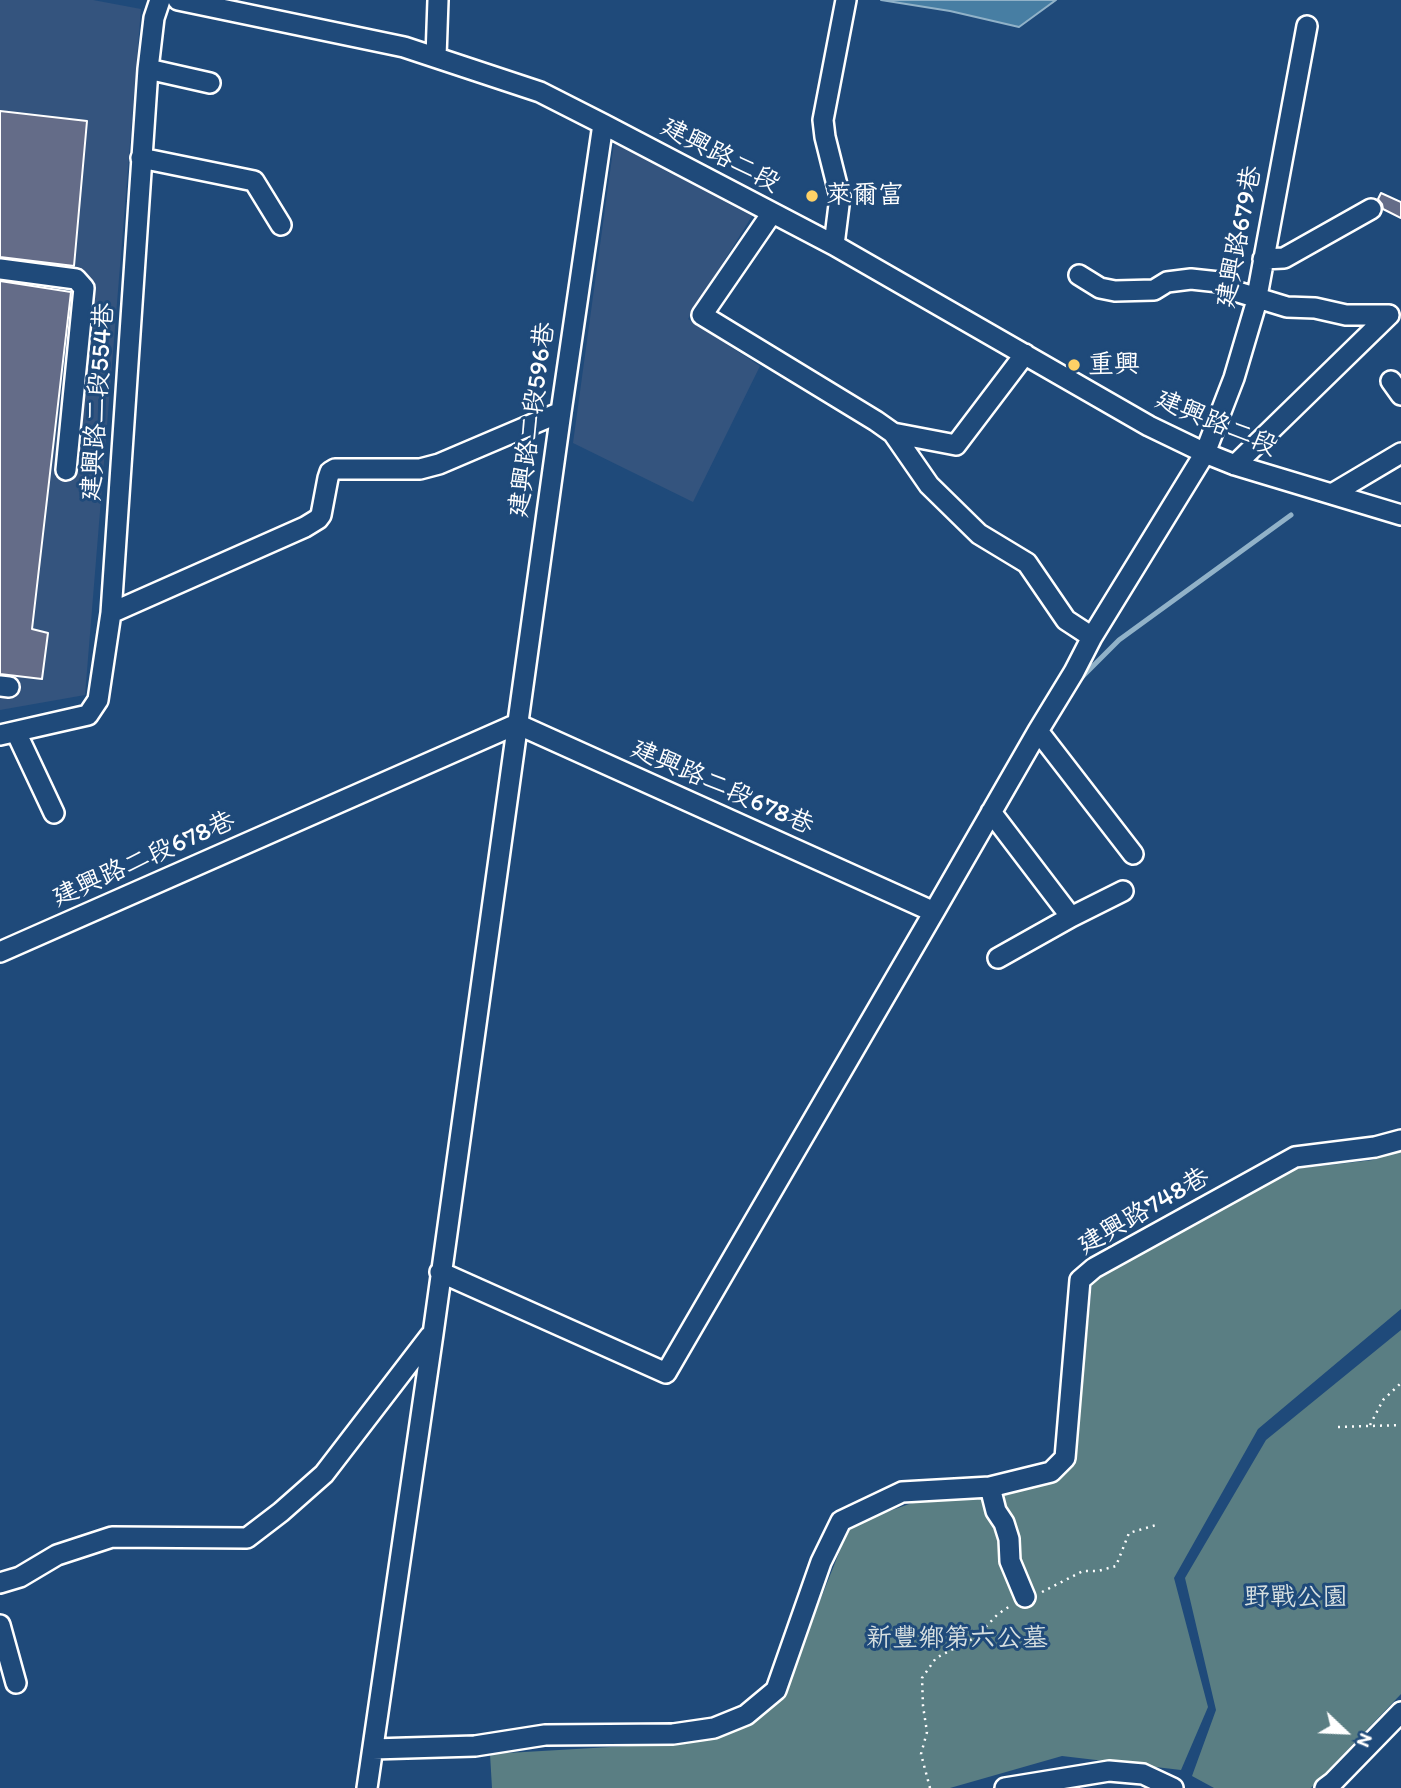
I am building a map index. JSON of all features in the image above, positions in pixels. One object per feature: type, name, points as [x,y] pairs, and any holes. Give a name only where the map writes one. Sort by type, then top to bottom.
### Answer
[{"type":"street","name":"建興路二段554巷","points":[[8,733],[88,715],[98,700],[111,613],[148,69],[154,18],[160,0]]},
{"type":"street","name":"建興路二段","points":[[177,0],[404,47],[540,93],[834,245],[1149,426],[1235,465],[1401,515]]},
{"type":"street","points":[[436,57],[438,0]]},
{"type":"street","points":[[834,245],[840,197],[825,137],[824,120],[845,5]]},
{"type":"street","name":"建興路679巷","points":[[1205,453],[1234,378],[1255,307],[1307,26]]},
{"type":"street","points":[[148,69],[210,83]]},
{"type":"street","name":"建興路二段596巷","points":[[368,1788],[603,124]]},
{"type":"street","points":[[141,158],[254,181],[281,225]]},
{"type":"street","points":[[1263,258],[1284,258],[1371,209]]},
{"type":"street","points":[[772,213],[702,315],[893,433],[929,485],[979,534],[1027,563],[1066,620],[1091,637]]},
{"type":"street","points":[[0,269],[76,279],[84,288],[66,470]]},
{"type":"street","points":[[1079,275],[1100,288],[1115,290],[1154,290],[1167,282],[1191,279],[1219,282],[1238,292],[1287,307],[1315,308],[1346,315],[1389,314],[1235,465]]},
{"type":"street","points":[[893,433],[957,445],[1025,354]]},
{"type":"street","points":[[111,613],[318,519],[330,472],[335,469],[420,469],[439,464],[561,412]]},
{"type":"street","points":[[440,1272],[666,1373],[1074,672],[1091,637],[1205,453]]},
{"type":"street","points":[[1332,494],[1401,453]]},
{"type":"street","name":"建興路二段678巷","points":[[0,952],[517,724],[934,912]]},
{"type":"street","points":[[1038,731],[1133,854]]},
{"type":"street","points":[[8,733],[54,813]]},
{"type":"street","points":[[991,812],[1071,917]]},
{"type":"street","points":[[998,958],[1123,891]]},
{"type":"street","name":"建興路748巷","points":[[373,1749],[475,1746],[545,1735],[673,1734],[714,1728],[746,1715],[775,1690],[821,1562],[841,1521],[902,1492],[990,1487],[1051,1472],[1065,1458],[1080,1280],[1094,1268],[1295,1157],[1375,1147],[1401,1140]]},
{"type":"street","points":[[0,1583],[20,1577],[57,1555],[112,1537],[247,1538],[324,1474],[433,1334]]},
{"type":"street","points":[[990,1487],[996,1511],[1004,1523],[1009,1539],[1010,1561],[1025,1597]]},
{"type":"street","points":[[0,1625],[16,1683]]},
{"type":"street","points":[[1325,1788],[1333,1783],[1401,1712]]},
{"type":"street","points":[[1008,1788],[1109,1771],[1143,1774],[1172,1788]]},
{"type":"path","points":[[1369,1426],[1383,1400],[1401,1383]]},
{"type":"path","points":[[1338,1427],[1401,1425]]},
{"type":"path","points":[[930,1788],[920,1754],[927,1732],[922,1678],[936,1658],[976,1637],[999,1614],[1025,1597],[1040,1594],[1083,1571],[1098,1571],[1116,1566],[1129,1533],[1156,1525]]},
{"type":"shaded area","points":[[0,0],[93,0],[141,9],[85,695],[0,710]]},
{"type":"shaded area","points":[[881,0],[1056,0],[1019,27],[950,11]]},
{"type":"shaded area","points":[[614,143],[752,216],[688,319],[760,366],[693,502],[573,443]]},
{"type":"green space","name":"新豐鄉第六公墓","points":[[1401,1150],[1401,1309],[1258,1429],[1174,1578],[1208,1707],[1181,1770],[1062,1756],[950,1788],[492,1788],[490,1754],[679,1743],[783,1694],[850,1525],[912,1503],[1055,1483],[1075,1463],[1092,1282],[1294,1169],[1373,1160]]},
{"type":"green space","name":"野戰公園","points":[[1401,1330],[1401,1694],[1311,1788],[1214,1788],[1192,1776],[1216,1710],[1185,1578],[1266,1440]]},
{"type":"building","points":[[0,111],[87,121],[74,266],[0,257]]},
{"type":"building","points":[[1381,193],[1401,202],[1401,218],[1383,209],[1378,199]]},
{"type":"building","points":[[0,281],[71,292],[32,629],[48,633],[42,679],[0,674]]},
{"type":"waterway","points":[[1078,681],[1119,640],[1291,515]]},
{"type":"place","name":"萊爾富","points":[[812,196]]},
{"type":"place","name":"重興","points":[[1074,365]]}]
